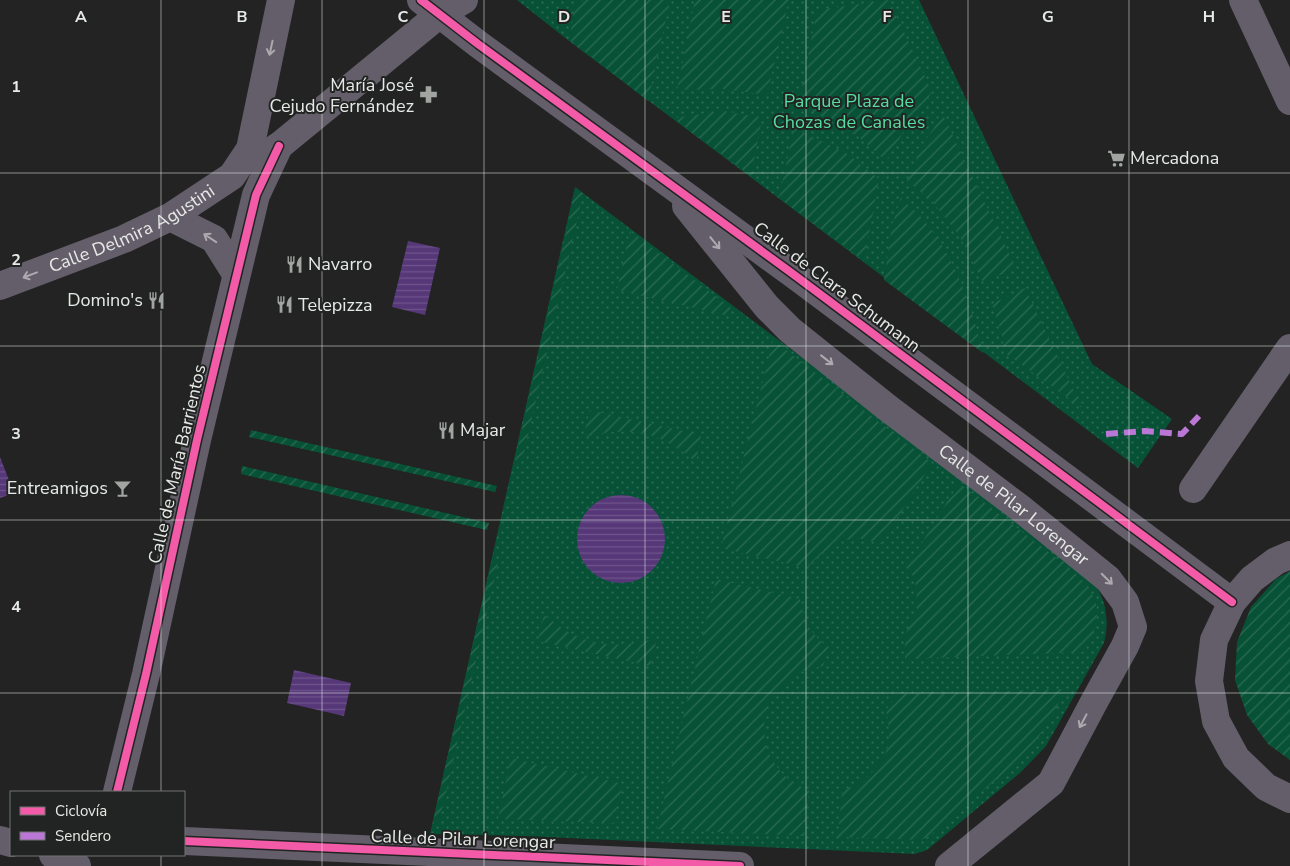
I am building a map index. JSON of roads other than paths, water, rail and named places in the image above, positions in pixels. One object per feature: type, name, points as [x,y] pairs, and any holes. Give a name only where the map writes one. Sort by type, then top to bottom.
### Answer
[{"type":"street","name":"Calle Delmira Agustini","points":[[232,176],[250,149],[281,0]]},
{"type":"street","name":"Calle Delmira Agustini","points":[[0,286],[124,239],[170,217],[279,146],[430,7],[464,0]]},
{"type":"street","points":[[1242,0],[1290,101]]},
{"type":"street","name":"Calle de Clara Schumann","points":[[430,7],[846,312],[1232,602]]},
{"type":"street","name":"Calle de María Barrientos","points":[[117,791],[146,674],[197,440],[236,274],[256,195],[279,146]]},
{"type":"street","name":"Calle de Pilar Lorengar","points":[[663,178],[767,307],[790,330],[1101,573],[1108,579],[1125,602],[1133,627],[1126,646],[1051,783],[949,866]]},
{"type":"street","points":[[170,217],[214,239],[236,274]]},
{"type":"street","points":[[1193,489],[1290,348]]},
{"type":"street","points":[[1290,555],[1276,561],[1252,579],[1232,602],[1214,640],[1209,680],[1216,721],[1236,758],[1266,787],[1290,799]]},
{"type":"street","name":"Calle de Pilar Lorengar","points":[[185,842],[740,866]]},
{"type":"street","points":[[55,856],[77,866]]},
{"type":"place","name":"María José Cejudo Fernández","points":[[428,95]]},
{"type":"place","name":"Mercadona","points":[[1116,158]]},
{"type":"place","name":"Navarro","points":[[294,264]]},
{"type":"place","name":"Domino's","points":[[157,300]]},
{"type":"place","name":"Telepizza","points":[[284,305]]},
{"type":"place","name":"Majar","points":[[446,430]]},
{"type":"place","name":"Entreamigos","points":[[122,488]]},
{"type":"park label","name":"Parque Plaza de Chozas de Canales","points":[[849,111]]}]
